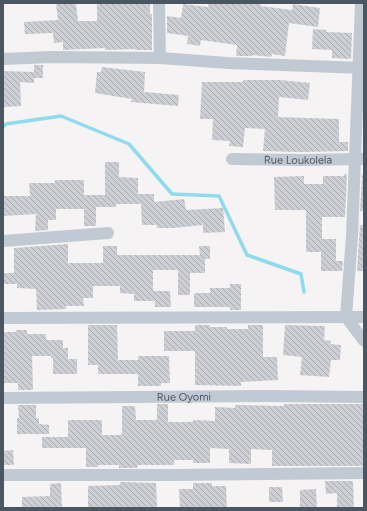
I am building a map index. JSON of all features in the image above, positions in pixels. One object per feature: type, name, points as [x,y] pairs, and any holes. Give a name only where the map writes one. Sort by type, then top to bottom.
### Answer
[{"type":"street","points":[[159,3],[160,58]]},
{"type":"street","points":[[361,3],[358,236],[346,317],[364,341]]},
{"type":"street","points":[[3,59],[51,57],[160,58],[228,63],[361,68]]},
{"type":"street","name":"Rue Loukolela","points":[[232,159],[360,159]]},
{"type":"street","points":[[3,241],[108,233]]},
{"type":"street","points":[[3,318],[364,317]]},
{"type":"street","name":"Rue Oyomi","points":[[3,398],[266,396],[364,397]]},
{"type":"street","points":[[3,475],[364,473]]},
{"type":"building","points":[[56,3],[76,4],[78,21],[97,21],[97,3],[150,3],[150,14],[152,14],[152,50],[105,50],[105,48],[63,50],[63,42],[54,43],[53,33],[25,34],[24,22],[58,20]]},
{"type":"building","points":[[209,3],[261,3],[261,6],[292,10],[293,4],[320,8],[318,27],[289,23],[285,56],[272,54],[271,57],[252,55],[236,56],[237,45],[201,40],[200,46],[187,44],[188,36],[167,33],[167,16],[181,18],[183,4],[208,7]]},
{"type":"building","points":[[313,29],[326,30],[326,32],[352,33],[351,59],[332,58],[332,50],[312,49]]},
{"type":"building","points":[[34,65],[43,65],[43,78],[34,78],[34,83],[20,82],[21,106],[3,107],[3,71],[34,72]]},
{"type":"building","points":[[102,67],[145,72],[144,92],[179,95],[178,106],[131,102],[132,99],[95,93],[97,72],[101,72]]},
{"type":"building","points":[[243,80],[280,80],[310,83],[308,100],[279,97],[278,117],[339,119],[339,142],[348,142],[348,151],[263,151],[265,129],[245,128],[243,147],[229,146],[230,141],[212,140],[213,119],[200,119],[202,82],[243,82]]},
{"type":"building","points":[[105,162],[119,162],[119,177],[138,178],[138,194],[154,194],[154,202],[184,199],[186,210],[223,208],[225,232],[203,233],[203,225],[157,228],[157,225],[142,225],[141,204],[116,204],[116,207],[96,207],[96,226],[84,226],[84,209],[56,209],[56,220],[48,220],[48,230],[35,231],[36,214],[3,216],[3,196],[30,196],[29,183],[55,183],[55,180],[84,180],[84,195],[105,195]]},
{"type":"building","points":[[344,174],[347,174],[345,217],[322,217],[322,239],[336,239],[336,261],[343,261],[342,271],[321,271],[321,252],[306,252],[306,210],[275,210],[274,177],[304,176],[304,184],[323,184],[323,176],[344,176]]},
{"type":"building","points":[[362,174],[364,174],[364,211],[360,211]]},
{"type":"building","points":[[360,225],[364,225],[364,271],[357,271]]},
{"type":"building","points":[[68,244],[68,263],[103,263],[103,246],[117,246],[117,255],[200,255],[199,246],[210,246],[210,259],[205,259],[205,273],[190,273],[190,295],[178,295],[178,270],[153,270],[153,291],[170,291],[171,307],[155,307],[155,301],[134,301],[134,294],[120,293],[120,286],[93,286],[93,298],[83,298],[84,306],[66,306],[66,309],[37,310],[36,289],[17,288],[17,284],[3,284],[3,273],[14,273],[14,248]]},
{"type":"building","points":[[230,284],[241,284],[241,310],[230,310],[230,307],[194,307],[194,293],[210,293],[210,288],[230,288]]},
{"type":"building","points":[[88,325],[117,325],[118,360],[138,360],[138,356],[169,356],[170,383],[161,383],[161,386],[138,386],[138,374],[98,374],[98,365],[88,365]]},
{"type":"building","points":[[195,325],[227,327],[227,329],[248,329],[248,325],[263,325],[263,357],[277,357],[278,380],[241,382],[241,386],[195,385],[195,351],[164,351],[164,331],[195,331]]},
{"type":"building","points":[[285,325],[325,326],[324,340],[331,341],[330,344],[341,345],[340,360],[331,360],[329,377],[300,375],[302,357],[283,355]]},
{"type":"building","points":[[16,330],[27,330],[27,334],[46,334],[46,340],[63,340],[63,348],[68,348],[68,359],[77,359],[77,374],[53,374],[53,358],[51,358],[51,356],[32,356],[33,390],[18,390],[18,383],[3,383],[3,332],[16,332]]},
{"type":"building","points":[[157,404],[168,404],[168,422],[193,422],[193,420],[215,421],[215,407],[235,408],[235,405],[284,406],[284,404],[363,404],[364,466],[272,466],[272,450],[251,449],[251,464],[229,463],[229,449],[210,448],[210,463],[193,463],[193,460],[174,460],[174,465],[138,465],[137,468],[119,468],[119,465],[98,465],[98,467],[86,467],[86,448],[42,448],[42,437],[68,437],[68,420],[102,420],[102,435],[122,435],[122,406],[135,406],[136,420],[157,420]]},
{"type":"building","points":[[18,405],[36,405],[36,418],[39,418],[39,424],[49,425],[49,434],[17,434],[17,418],[19,418]]},
{"type":"building","points":[[13,450],[14,465],[3,465],[3,451]]},
{"type":"building","points":[[325,481],[353,481],[354,508],[337,508],[337,493],[326,494]]},
{"type":"building","points":[[120,482],[156,483],[157,508],[88,508],[88,486],[120,485]]},
{"type":"building","points":[[61,483],[62,508],[22,508],[22,497],[50,496],[50,484]]},
{"type":"building","points":[[193,483],[212,483],[212,486],[226,486],[227,508],[180,508],[179,489],[193,489]]},
{"type":"building","points":[[269,487],[282,487],[283,502],[269,502]]},
{"type":"building","points":[[316,489],[317,508],[300,508],[300,490]]},
{"type":"waterway","points":[[3,127],[6,124],[61,116],[129,144],[172,194],[219,196],[247,255],[301,274],[304,292]]}]
